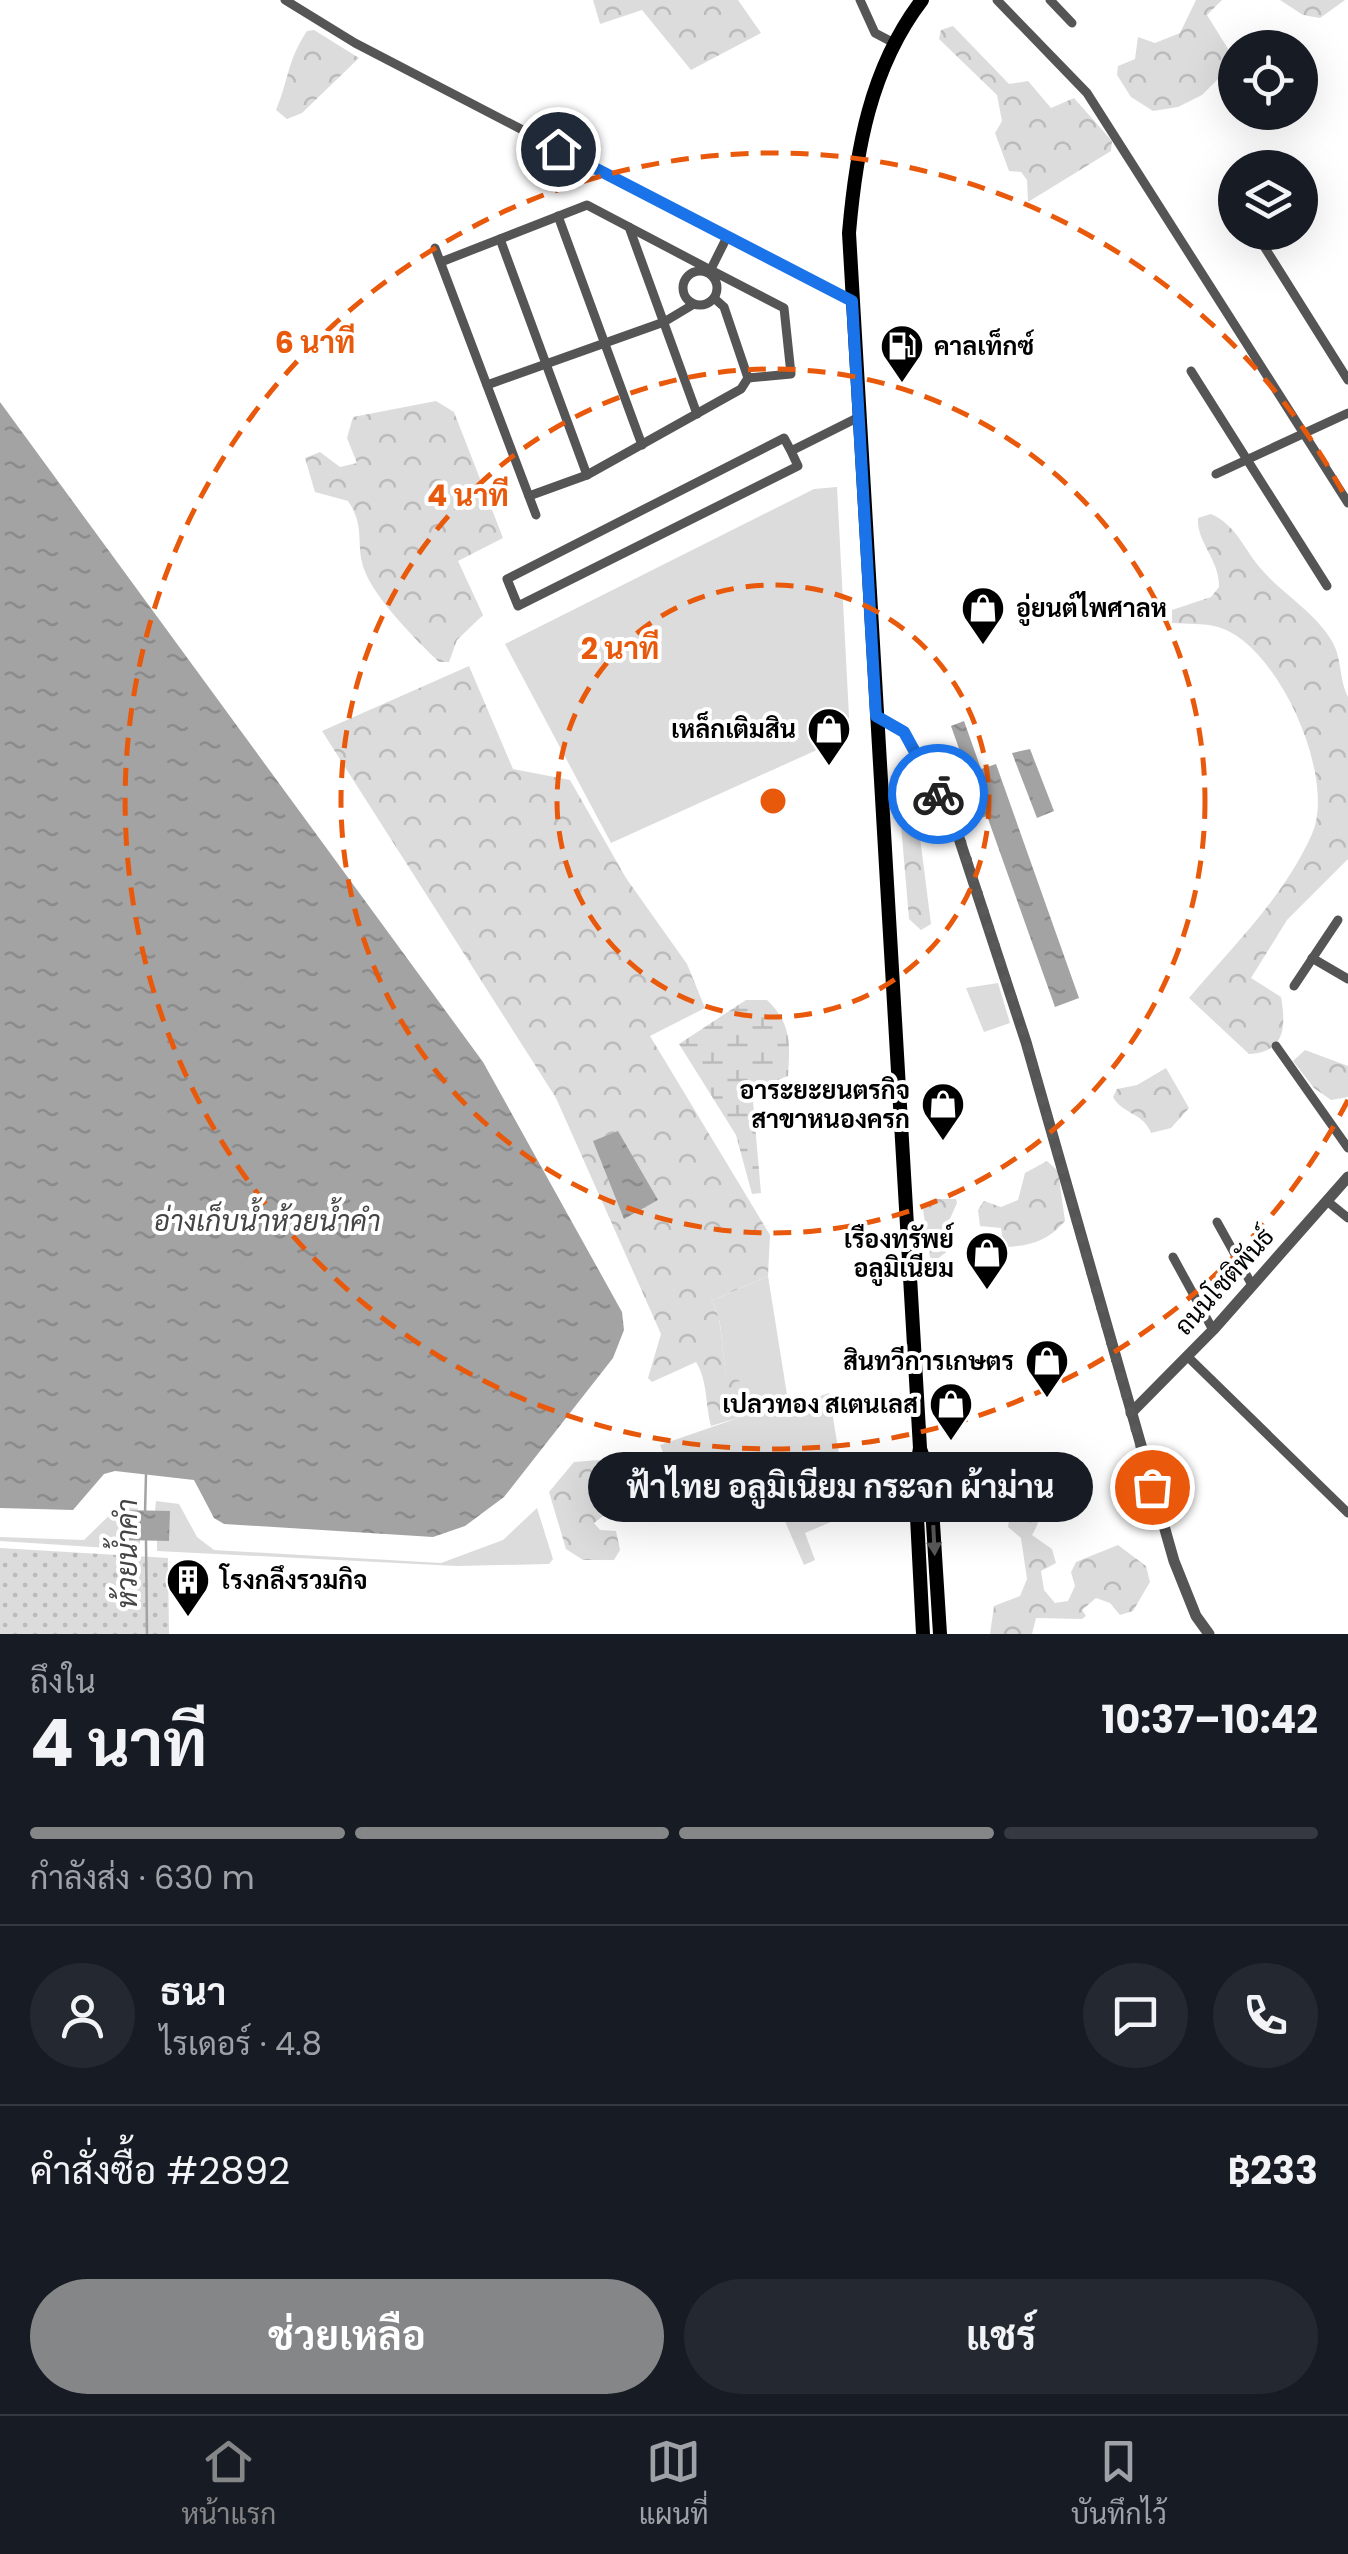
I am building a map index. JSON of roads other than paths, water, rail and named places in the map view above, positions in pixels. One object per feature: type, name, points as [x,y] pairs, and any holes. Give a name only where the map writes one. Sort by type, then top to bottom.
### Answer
[{"type":"main road","points":[[922,0],[894,43],[873,93],[856,156],[849,234],[920,1448],[914,1478],[923,1634]]},
{"type":"main road","points":[[920,1448],[930,1476],[940,1634]]},
{"type":"street","points":[[285,0],[343,36],[852,301]]},
{"type":"street","points":[[860,0],[874,32],[894,43]]},
{"type":"street","points":[[997,0],[1087,93],[1348,503]]},
{"type":"street","points":[[1050,0],[1072,23]]},
{"type":"street","points":[[441,262],[587,205],[708,273],[784,308],[791,374],[748,378]]},
{"type":"street","points":[[558,216],[642,445]]},
{"type":"street","points":[[630,227],[697,414]]},
{"type":"street","points":[[708,273],[726,237]]},
{"type":"street","points":[[500,240],[587,475]]},
{"type":"street","points":[[435,248],[536,515]]},
{"type":"street","points":[[1266,250],[1348,380]]},
{"type":"street","points":[[487,385],[664,322],[694,304],[705,304],[714,298],[716,284],[708,273],[698,271],[684,281],[683,292],[694,304]]},
{"type":"street","points":[[714,298],[724,306],[748,378]]},
{"type":"street","points":[[1191,371],[1327,586]]},
{"type":"street","points":[[529,496],[587,475],[741,389],[748,378]]},
{"type":"street","points":[[1216,474],[1348,412]]},
{"type":"street","points":[[791,451],[859,417]]},
{"type":"street","points":[[784,438],[791,451],[798,466],[518,606],[506,578],[784,438]]},
{"type":"street","points":[[876,716],[904,732],[956,826],[1026,1042],[1183,1588],[1209,1634]]},
{"type":"street","points":[[1294,986],[1338,920]]},
{"type":"street","points":[[1312,958],[1348,979]]},
{"type":"street","points":[[1276,1046],[1348,1148]]},
{"type":"street","name":"ถนนโชติพันธ์","points":[[1131,1413],[1213,1330],[1348,1177]]},
{"type":"street","points":[[1327,1201],[1348,1218]]},
{"type":"street","points":[[1217,1222],[1252,1286]]},
{"type":"street","points":[[1173,1257],[1213,1330]]},
{"type":"street","points":[[1187,1356],[1348,1513]]},
{"type":"water","name":"อ่างเก็บน้ำห้วยน้ำคำ","points":[[0,402],[483,1062],[622,1312],[624,1330],[613,1358],[504,1497],[465,1526],[433,1537],[224,1524],[214,1518],[194,1480],[115,1471],[104,1474],[73,1510],[0,1508]]},
{"type":"water","points":[[964,721],[981,769],[996,764],[1079,998],[1055,1007],[987,816],[967,823],[958,797],[974,791],[951,726]]},
{"type":"water","points":[[1030,749],[1054,811],[1037,818],[1012,753]]},
{"type":"water","points":[[618,1131],[658,1200],[624,1219],[593,1141]]},
{"type":"water","points":[[124,1510],[170,1511],[169,1541],[124,1540]]},
{"type":"waterway","name":"ห้วยน้ำคำ","points":[[145,1513],[146,1474]]},
{"type":"waterway","name":"ห้วยน้ำคำ","points":[[146,1541],[147,1634]]},
{"type":"place","name":"คาลเท็กซ์","points":[[902,384]]},
{"type":"place","name":"อู่ยนต์ไพศาลห","points":[[983,646]]},
{"type":"place","name":"เหล็กเติมสิน","points":[[829,767]]},
{"type":"place","name":"อาระยะยนตรกิจ สาขาหนองครก","points":[[943,1142]]},
{"type":"place","name":"เรืองทรัพย์ อลูมิเนียม","points":[[987,1291]]},
{"type":"place","name":"สินทวีการเกษตร","points":[[1047,1399]]},
{"type":"place","name":"เปลวทอง สเตนเลส","points":[[951,1442]]},
{"type":"place","name":"ฟ้าไทย อลูมิเนียม กระจก ผ้าม่าน","points":[[1152,1487]]},
{"type":"place","name":"โรงกลึงรวมกิจ","points":[[188,1618]]}]
